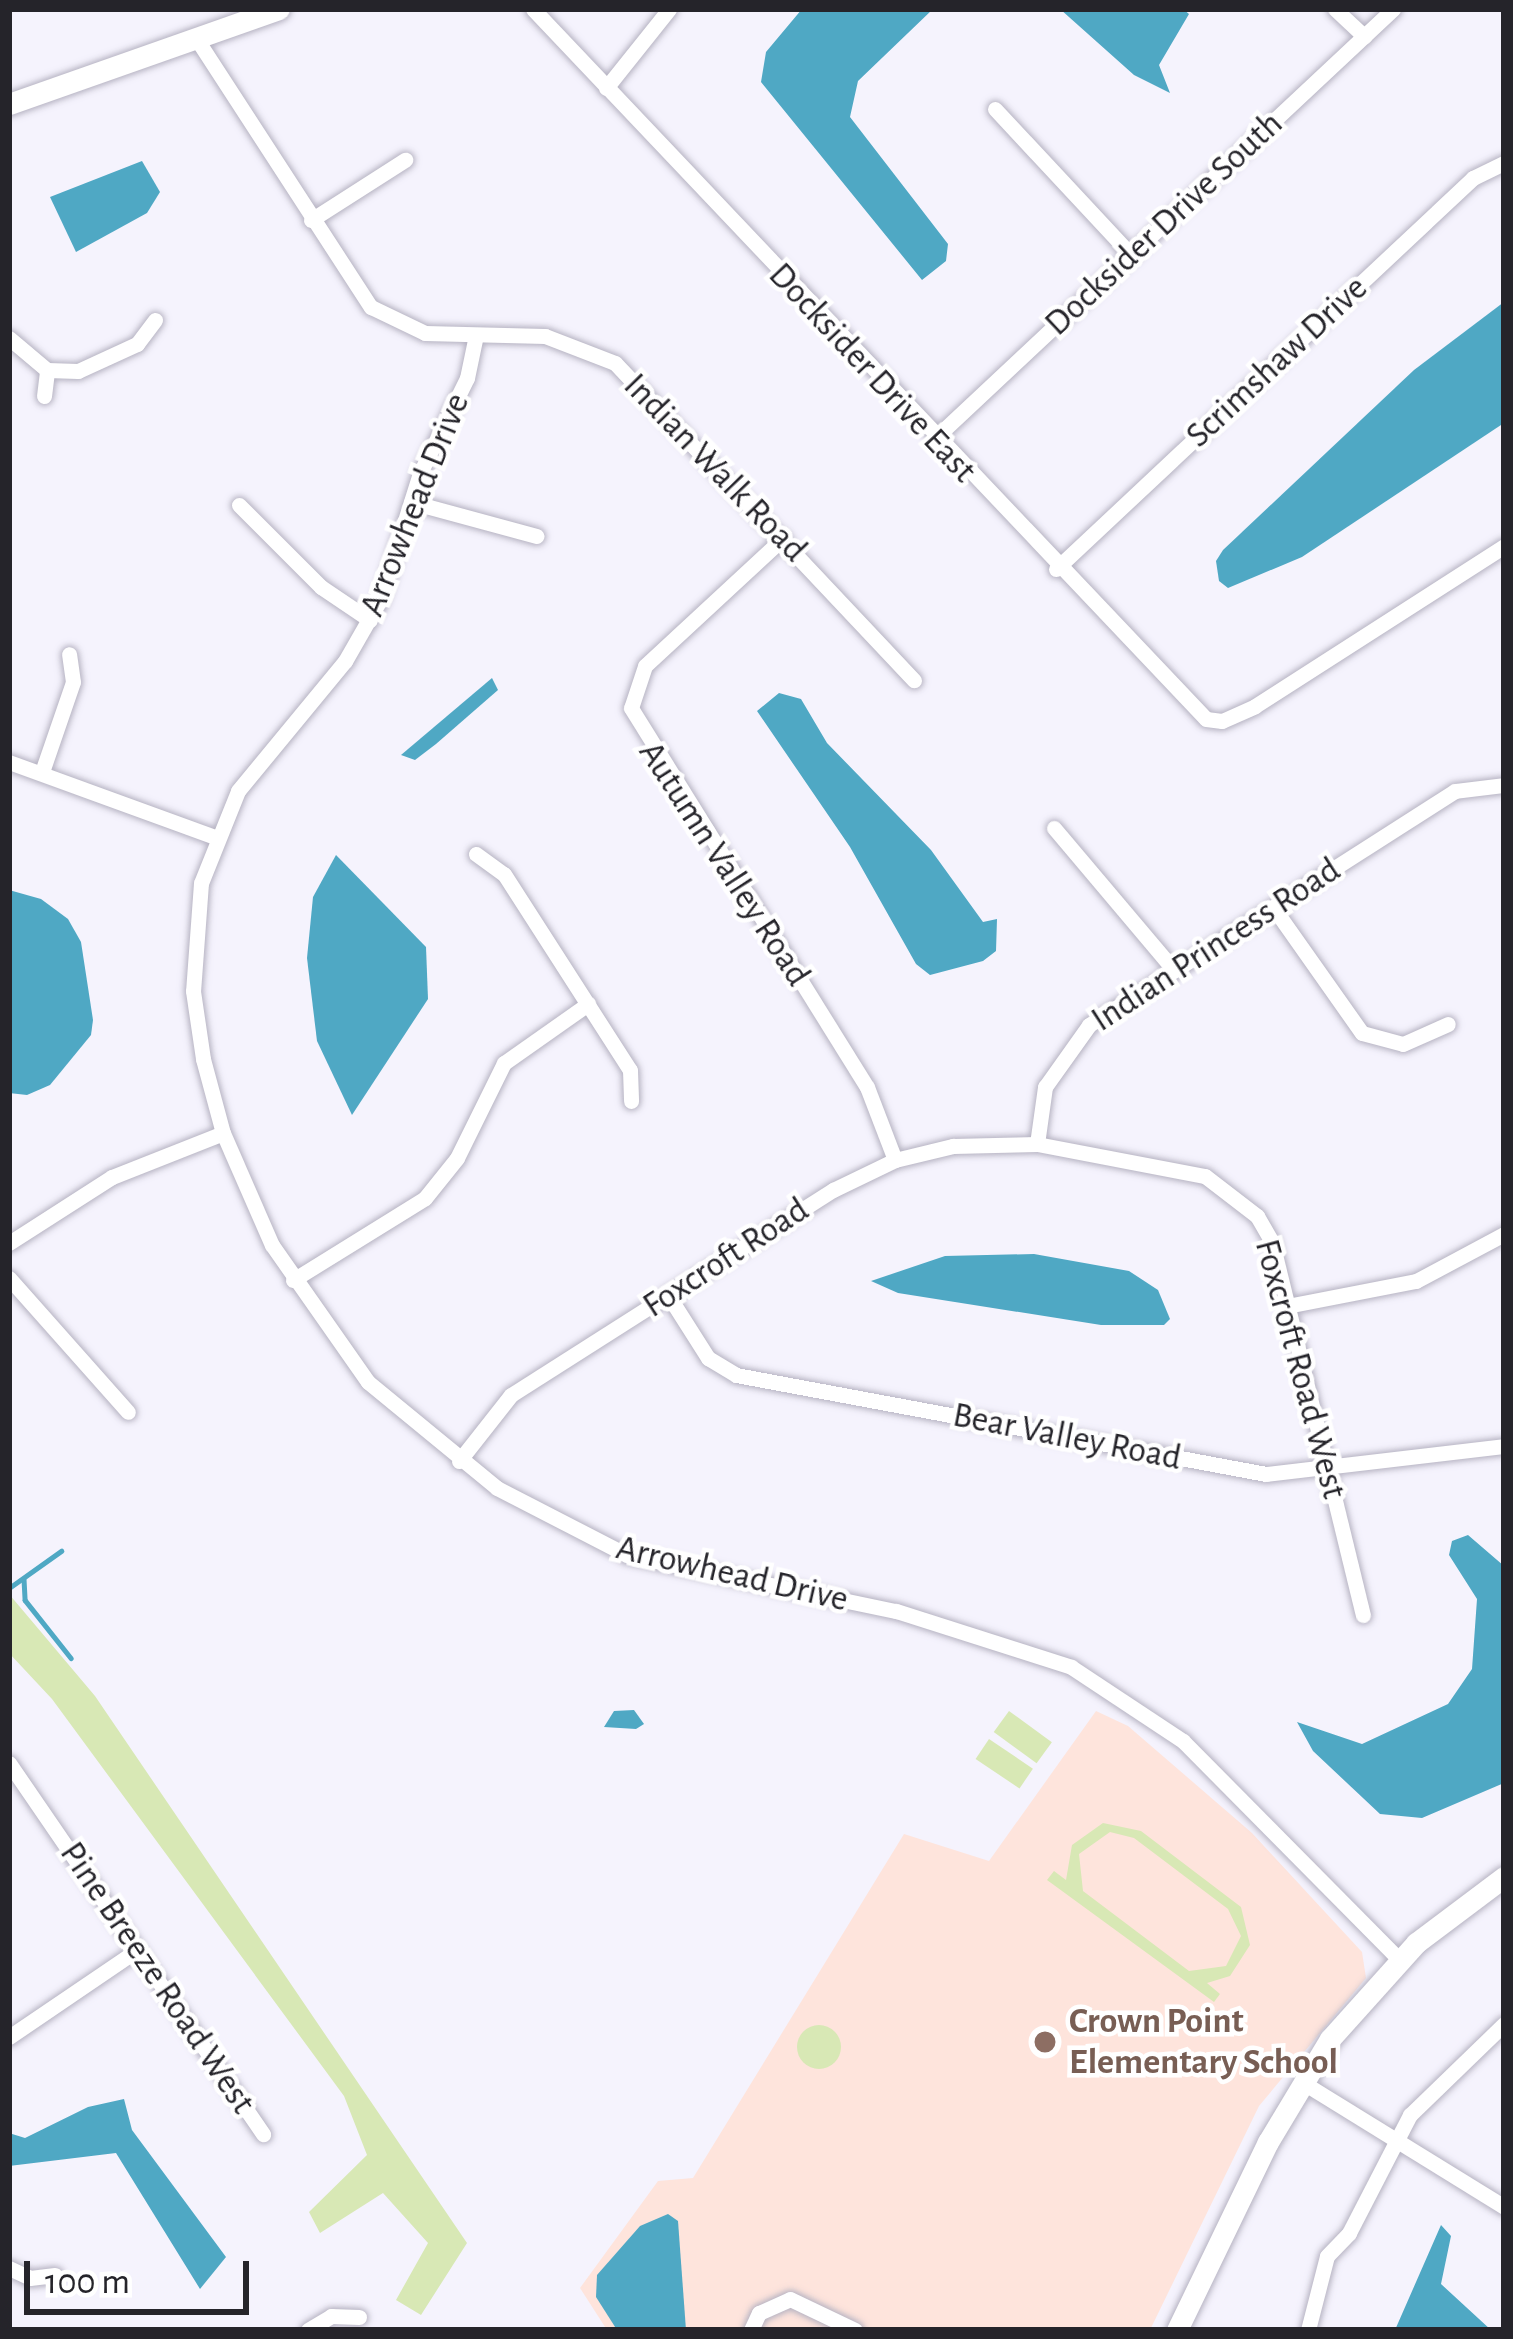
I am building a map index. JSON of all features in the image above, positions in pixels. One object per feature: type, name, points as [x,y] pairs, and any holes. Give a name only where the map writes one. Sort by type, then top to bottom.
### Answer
[{"type":"street","points":[[9,104],[279,9]]},
{"type":"street","name":"Docksider Drive East","points":[[533,9],[1192,711],[1222,721],[1504,546]]},
{"type":"street","points":[[606,88],[669,9]]},
{"type":"street","points":[[1335,9],[1364,36]]},
{"type":"street","name":"Docksider Drive South","points":[[934,439],[1393,9]]},
{"type":"street","name":"Indian Walk Road","points":[[196,38],[311,220],[385,318],[425,333],[545,336],[614,363],[914,680]]},
{"type":"street","points":[[995,109],[1131,255]]},
{"type":"street","points":[[311,220],[405,160]]},
{"type":"street","name":"Scrimshaw Drive","points":[[1056,569],[1473,178],[1504,163]]},
{"type":"street","points":[[9,338],[47,370],[104,366],[137,344],[154,320]]},
{"type":"street","name":"Arrowhead Drive","points":[[476,335],[460,397],[411,502],[370,620],[257,762],[215,837],[194,926],[193,992],[224,1133],[293,1280],[368,1382],[459,1461],[528,1507],[627,1555],[896,1611],[1071,1667],[1183,1742],[1400,1960]]},
{"type":"street","points":[[44,396],[47,370]]},
{"type":"street","points":[[411,502],[536,536]]},
{"type":"street","points":[[238,505],[321,587],[370,620]]},
{"type":"street","name":"Autumn Valley Road","points":[[783,538],[645,666],[631,709],[867,1087],[896,1160]]},
{"type":"street","points":[[42,772],[73,682],[70,654]]},
{"type":"street","points":[[9,762],[215,837]]},
{"type":"street","name":"Indian Princess Road","points":[[1037,1144],[1046,1087],[1068,1044],[1174,970],[1455,790],[1504,785]]},
{"type":"street","points":[[1054,828],[1174,970]]},
{"type":"street","points":[[476,854],[504,874],[630,1070],[632,1101]]},
{"type":"street","points":[[1274,907],[1362,1033],[1403,1044],[1448,1024]]},
{"type":"street","points":[[293,1280],[425,1198],[457,1158],[504,1064],[588,1004]]},
{"type":"street","points":[[9,1243],[112,1177],[224,1133]]},
{"type":"street","name":"Foxcroft Road","points":[[459,1461],[511,1395],[833,1190],[896,1160],[953,1146],[1037,1144]]},
{"type":"street","name":"Foxcroft Road West","points":[[1037,1144],[1224,1184],[1272,1242],[1363,1615]]},
{"type":"street","points":[[1287,1306],[1416,1281],[1504,1234]]},
{"type":"street","points":[[9,1278],[128,1412]]},
{"type":"street","name":"Bear Valley Road","points":[[668,1295],[708,1358],[736,1375],[1266,1474],[1327,1472],[1504,1445]]},
{"type":"street","name":"Pine Breeze Road West","points":[[9,1763],[263,2134]]},
{"type":"street","points":[[1177,2330],[1303,2082],[1400,1960],[1504,1877]]},
{"type":"street","points":[[9,2037],[137,1950]]},
{"type":"street","points":[[1308,2330],[1327,2256],[1349,2233],[1396,2138],[1504,2024]]},
{"type":"street","points":[[1303,2082],[1504,2207]]},
{"type":"street","points":[[9,2268],[30,2278],[55,2275]]},
{"type":"street","points":[[751,2330],[759,2313],[790,2299],[855,2330]]},
{"type":"street","points":[[308,2330],[331,2316],[358,2317]]},
{"type":"shaded area","name":"Crown Point Elementary School","points":[[1096,1711],[1128,1726],[1252,1833],[1362,1952],[1366,1978],[1259,2106],[1150,2330],[607,2330],[580,2288],[658,2181],[693,2178],[904,1834],[989,1861]]},
{"type":"green space","points":[[9,1594],[95,1696],[467,2243],[421,2315],[396,2300],[428,2243],[383,2193],[320,2233],[309,2212],[367,2155],[344,2096],[52,1699],[9,1653]]},
{"type":"green space","points":[[1009,1711],[1052,1742],[1037,1763],[994,1732]]},
{"type":"green space","points":[[989,1739],[1033,1769],[1020,1789],[976,1759]]},
{"type":"green space","points":[[1103,1823],[1141,1831],[1241,1907],[1250,1945],[1230,1976],[1207,1983],[1220,1994],[1214,2002],[1047,1880],[1054,1871],[1066,1880],[1072,1845]],"holes":[[[1110,1832],[1134,1838],[1228,1909],[1241,1936],[1226,1966],[1189,1971],[1083,1891],[1079,1854]]]},
{"type":"green space","points":[[819,2025],[834,2032],[841,2047],[834,2062],[819,2069],[804,2062],[797,2047],[804,2032]]},
{"type":"water","points":[[802,9],[933,9],[858,81],[850,117],[948,244],[946,261],[922,280],[761,82],[766,52]]},
{"type":"water","points":[[1060,9],[1183,9],[1189,14],[1159,65],[1170,93],[1134,75]]},
{"type":"water","points":[[142,161],[160,192],[147,213],[76,252],[50,197]]},
{"type":"water","points":[[1504,302],[1504,423],[1302,557],[1228,588],[1219,581],[1216,561],[1223,550],[1414,370]]},
{"type":"water","points":[[492,678],[498,690],[436,744],[415,760],[401,755]]},
{"type":"water","points":[[779,693],[801,699],[827,743],[931,850],[983,922],[997,919],[996,951],[983,961],[930,975],[916,964],[850,847],[757,711]]},
{"type":"water","points":[[336,855],[426,947],[428,999],[352,1115],[317,1041],[307,958],[313,897]]},
{"type":"water","points":[[9,890],[41,899],[68,919],[81,942],[93,1020],[91,1035],[50,1085],[27,1095],[9,1093]]},
{"type":"water","points":[[1034,1254],[1129,1271],[1158,1290],[1170,1319],[1164,1325],[1101,1325],[898,1293],[871,1281],[945,1256]]},
{"type":"water","points":[[1468,1535],[1504,1566],[1504,1783],[1422,1818],[1380,1814],[1313,1751],[1297,1722],[1362,1744],[1448,1704],[1472,1669],[1477,1599],[1449,1555],[1452,1541]]},
{"type":"water","points":[[634,1710],[644,1724],[636,1729],[604,1727],[614,1711]]},
{"type":"water","points":[[124,2099],[132,2130],[226,2257],[200,2289],[116,2153],[9,2166],[9,2133],[25,2138],[88,2107]]},
{"type":"water","points":[[668,2214],[678,2221],[686,2330],[617,2330],[596,2297],[597,2275],[640,2226]]},
{"type":"water","points":[[1441,2225],[1451,2236],[1441,2284],[1491,2330],[1395,2330]]},
{"type":"waterway","points":[[9,1588],[61,1551]]},
{"type":"waterway","points":[[24,1579],[25,1600],[71,1658]]},
{"type":"place","name":"Crown Point Elementary School","points":[[1045,2042]]}]
